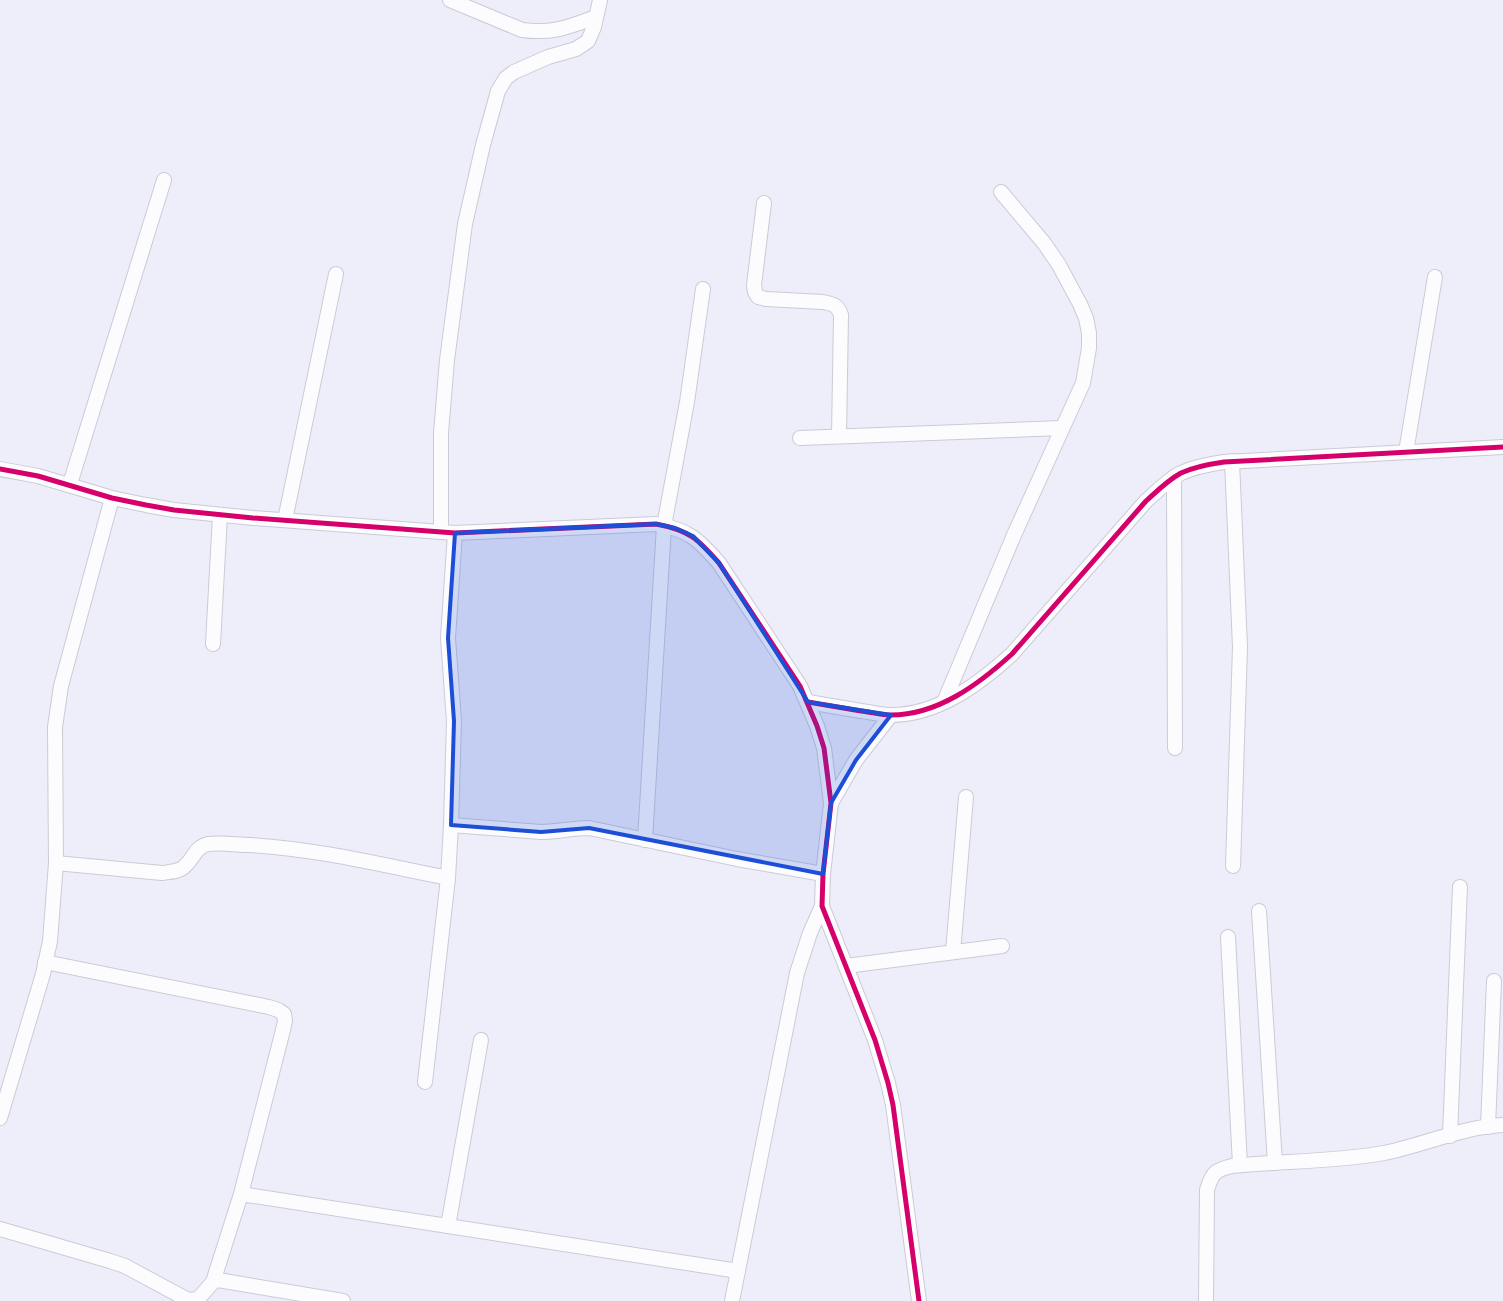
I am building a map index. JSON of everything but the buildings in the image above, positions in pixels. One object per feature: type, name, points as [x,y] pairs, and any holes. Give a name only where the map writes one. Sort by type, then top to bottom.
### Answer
[{"type":"street","points":[[450,0],[522,30],[535,32],[563,29],[596,17]]},
{"type":"street","points":[[425,1082],[448,878],[454,722],[448,638],[448,532],[442,433],[447,360],[466,224],[481,154],[498,91],[506,78],[514,72],[548,57],[576,49],[588,41],[592,35],[600,0]]},
{"type":"street","points":[[70,484],[164,180]]},
{"type":"street","points":[[944,702],[1014,534],[1083,383],[1088,348],[1086,318],[1080,304],[1052,254],[1001,192]]},
{"type":"street","points":[[764,203],[754,285],[758,297],[833,304],[838,308],[841,316],[839,436]]},
{"type":"street","points":[[285,520],[336,274]]},
{"type":"street","points":[[1406,452],[1435,278]]},
{"type":"street","points":[[645,840],[664,526],[687,402],[703,289]]},
{"type":"street","points":[[800,438],[1061,428]]},
{"type":"street","points":[[808,702],[891,715],[926,709],[971,688],[1012,654],[1146,501],[1162,485],[1181,473],[1203,466],[1232,461],[1503,447]]},
{"type":"street","points":[[1232,461],[1240,647],[1233,866]]},
{"type":"street","points":[[0,469],[70,484],[112,498],[174,510],[448,532],[656,524],[675,528],[693,536],[707,549],[719,563],[800,686],[808,702],[818,726],[824,748],[831,803],[823,874],[822,906],[810,933],[797,973],[732,1301]]},
{"type":"street","points":[[1174,478],[1175,748]]},
{"type":"street","points":[[0,1118],[46,962],[50,941],[56,863],[55,727],[61,686],[112,498]]},
{"type":"street","points":[[212,644],[220,515]]},
{"type":"street","points":[[831,803],[856,760],[891,715]]},
{"type":"street","points":[[954,952],[966,796]]},
{"type":"street","points":[[451,825],[541,832],[588,828],[737,859],[823,874]]},
{"type":"street","points":[[56,863],[162,873],[180,870],[202,846],[217,844],[273,847],[311,852],[448,878]]},
{"type":"street","points":[[1450,1136],[1460,887]]},
{"type":"street","points":[[822,906],[875,1040],[890,1090],[919,1301]]},
{"type":"street","points":[[1259,911],[1275,1162]]},
{"type":"street","points":[[1228,937],[1240,1165]]},
{"type":"street","points":[[846,966],[1002,946]]},
{"type":"street","points":[[0,1229],[125,1266],[188,1300],[198,1299],[213,1282],[241,1194],[285,1020],[284,1014],[269,1007],[46,962]]},
{"type":"street","points":[[1488,1127],[1494,981]]},
{"type":"street","points":[[448,1226],[481,1040]]},
{"type":"street","points":[[1206,1301],[1207,1190],[1211,1177],[1219,1169],[1240,1165],[1371,1155],[1503,1125]]},
{"type":"street","points":[[241,1194],[738,1271]]},
{"type":"street","points":[[213,1282],[218,1280],[225,1281],[343,1301]]},
{"type":"highlighted area","points":[[656,524],[675,528],[693,536],[719,563],[808,702],[891,715],[856,760],[831,803],[823,874],[589,828],[541,832],[451,825],[454,721],[448,638],[455,533]]},
{"type":"cycle path","points":[[808,702],[891,715],[925,710],[957,696],[986,676],[1012,654],[1146,501],[1172,479],[1186,471],[1224,462],[1503,447]]},
{"type":"cycle path","points":[[0,469],[38,476],[112,498],[174,510],[253,518],[455,533],[656,524],[677,529],[699,542],[719,563],[800,686],[824,748],[831,803],[823,874],[822,906],[875,1040],[888,1083],[893,1105],[919,1301]]}]
